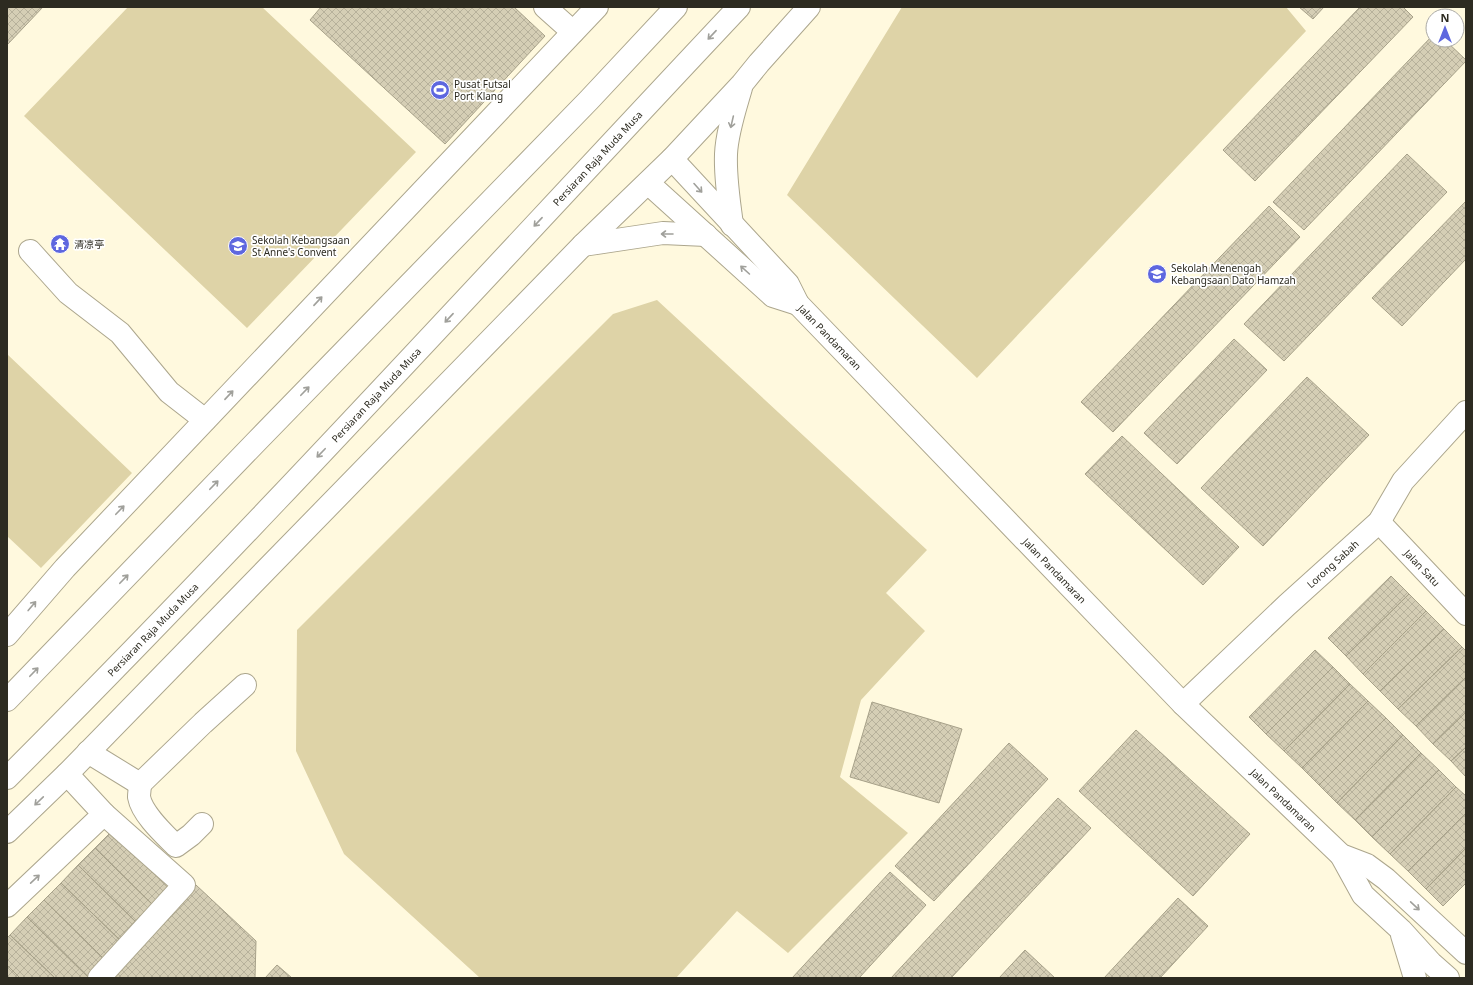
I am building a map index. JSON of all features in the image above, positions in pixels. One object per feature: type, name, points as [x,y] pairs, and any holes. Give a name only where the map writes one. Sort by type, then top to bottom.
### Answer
[{"type":"street","points":[[545,7],[573,32]]},
{"type":"street","points":[[7,635],[65,568],[597,7]]},
{"type":"street","points":[[7,700],[583,106],[676,7]]},
{"type":"street","name":"Persiaran Raja Muda Musa","points":[[7,778],[116,669],[396,375],[739,7]]},
{"type":"street","points":[[7,832],[67,774],[583,245],[672,159],[742,84],[809,7]]},
{"type":"street","points":[[732,225],[727,188],[726,152],[731,123],[742,84]]},
{"type":"street","name":"Jalan Pandamaran","points":[[672,159],[788,284],[798,304],[1184,704],[1341,856],[1367,865],[1386,879],[1466,953]]},
{"type":"street","points":[[648,183],[773,296],[798,304]]},
{"type":"street","points":[[583,245],[663,233],[706,235]]},
{"type":"street","points":[[30,251],[68,293],[120,333],[169,392],[205,420]]},
{"type":"street","name":"Lorong Sabah","points":[[1184,704],[1287,605],[1379,522],[1403,481],[1466,412]]},
{"type":"street","name":"Jalan Satu","points":[[1379,522],[1462,603]]},
{"type":"street","points":[[202,824],[191,835],[176,846],[143,809],[139,796],[140,784],[245,685]]},
{"type":"street","points":[[88,752],[140,784]]},
{"type":"street","points":[[67,774],[104,814],[184,885],[99,978]]},
{"type":"street","points":[[7,906],[104,814]]},
{"type":"street","points":[[1341,856],[1363,895],[1401,930],[1431,963],[1448,978]]},
{"type":"street","points":[[1401,930],[1415,978]]},
{"type":"shaded area","name":"Sekolah Kebangsaan St Anne's Convent","points":[[128,7],[262,7],[416,152],[247,328],[24,116]]},
{"type":"shaded area","points":[[902,7],[1286,7],[1306,31],[977,378],[787,195]]},
{"type":"shaded area","points":[[657,300],[927,550],[886,593],[925,631],[861,700],[840,777],[908,833],[788,953],[737,911],[676,978],[480,978],[344,854],[296,751],[297,630],[613,314]]},
{"type":"shaded area","points":[[7,354],[132,473],[41,568],[7,536]]},
{"type":"building","points":[[7,7],[43,7],[7,45]]},
{"type":"building","name":"Pusat Futsal Port Klang","points":[[321,7],[514,7],[545,36],[445,144],[310,20]]},
{"type":"building","points":[[1299,7],[1324,7],[1313,19]]},
{"type":"building","points":[[1360,7],[1403,7],[1413,17],[1255,181],[1223,150]]},
{"type":"building","points":[[1425,43],[1425,48],[1453,48],[1466,60],[1304,230],[1273,202]]},
{"type":"building","points":[[1407,154],[1447,192],[1284,361],[1244,324]]},
{"type":"building","points":[[1466,201],[1466,259],[1402,326],[1372,298]]},
{"type":"building","points":[[1269,206],[1300,237],[1113,432],[1081,402]]},
{"type":"building","points":[[1234,339],[1267,370],[1177,464],[1144,433]]},
{"type":"building","points":[[1307,377],[1369,435],[1263,546],[1201,488]]},
{"type":"building","points":[[1122,436],[1239,547],[1203,585],[1085,474]]},
{"type":"building","points":[[1391,576],[1409,594],[1346,656],[1328,638]]},
{"type":"building","points":[[1409,594],[1426,611],[1363,674],[1346,656]]},
{"type":"building","points":[[1426,611],[1444,629],[1380,691],[1363,674]]},
{"type":"building","points":[[1444,629],[1462,647],[1398,709],[1380,691]]},
{"type":"building","points":[[1462,647],[1466,651],[1466,677],[1416,726],[1398,709]]},
{"type":"building","points":[[1315,650],[1333,667],[1266,734],[1249,717]]},
{"type":"building","points":[[1333,667],[1350,684],[1284,751],[1266,734]]},
{"type":"building","points":[[1466,677],[1466,712],[1433,744],[1416,726]]},
{"type":"building","points":[[1350,684],[1368,701],[1302,768],[1284,751]]},
{"type":"building","points":[[1368,701],[1386,718],[1319,785],[1302,768]]},
{"type":"building","points":[[872,702],[962,729],[939,803],[850,777]]},
{"type":"building","points":[[1466,712],[1466,747],[1451,761],[1433,744]]},
{"type":"building","points":[[1386,718],[1403,735],[1337,803],[1319,785]]},
{"type":"building","points":[[1136,730],[1250,834],[1193,896],[1079,791]]},
{"type":"building","points":[[1403,735],[1421,753],[1355,820],[1337,803]]},
{"type":"building","points":[[1009,743],[1048,779],[934,901],[895,866]]},
{"type":"building","points":[[1466,747],[1466,777],[1451,761]]},
{"type":"building","points":[[1421,753],[1439,770],[1372,837],[1355,820]]},
{"type":"building","points":[[1439,770],[1456,787],[1390,854],[1372,837]]},
{"type":"building","points":[[1456,787],[1466,796],[1466,813],[1408,871],[1390,854]]},
{"type":"building","points":[[1058,798],[1091,828],[951,978],[891,978]]},
{"type":"building","points":[[1466,813],[1466,848],[1426,889],[1408,871]]},
{"type":"building","points":[[112,831],[174,892],[157,909],[95,848]]},
{"type":"building","points":[[95,848],[157,909],[140,926],[78,865]]},
{"type":"building","points":[[1466,848],[1466,883],[1443,906],[1426,889]]},
{"type":"building","points":[[78,865],[140,926],[123,943],[61,883]]},
{"type":"building","points":[[890,872],[926,905],[859,978],[792,978]]},
{"type":"building","points":[[61,883],[123,943],[106,961],[44,900]]},
{"type":"building","points":[[196,885],[256,941],[255,978],[107,978]]},
{"type":"building","points":[[1178,898],[1208,926],[1160,978],[1104,978]]},
{"type":"building","points":[[44,900],[106,961],[89,978],[27,917]]},
{"type":"building","points":[[27,917],[89,978],[55,978],[10,935]]},
{"type":"building","points":[[10,935],[55,978],[20,978],[7,965],[7,938]]},
{"type":"building","points":[[1025,950],[1055,978],[999,978]]},
{"type":"building","points":[[7,965],[20,978],[7,978]]},
{"type":"building","points":[[277,965],[292,978],[265,978]]},
{"type":"place","name":"Pusat Futsal Port Klang","points":[[440,90]]},
{"type":"place","name":"清凉亭","points":[[60,244]]},
{"type":"place","name":"Sekolah Kebangsaan St Anne's Convent","points":[[238,246]]},
{"type":"place","name":"Sekolah Menengah Kebangsaan Dato Hamzah","points":[[1157,274]]}]
